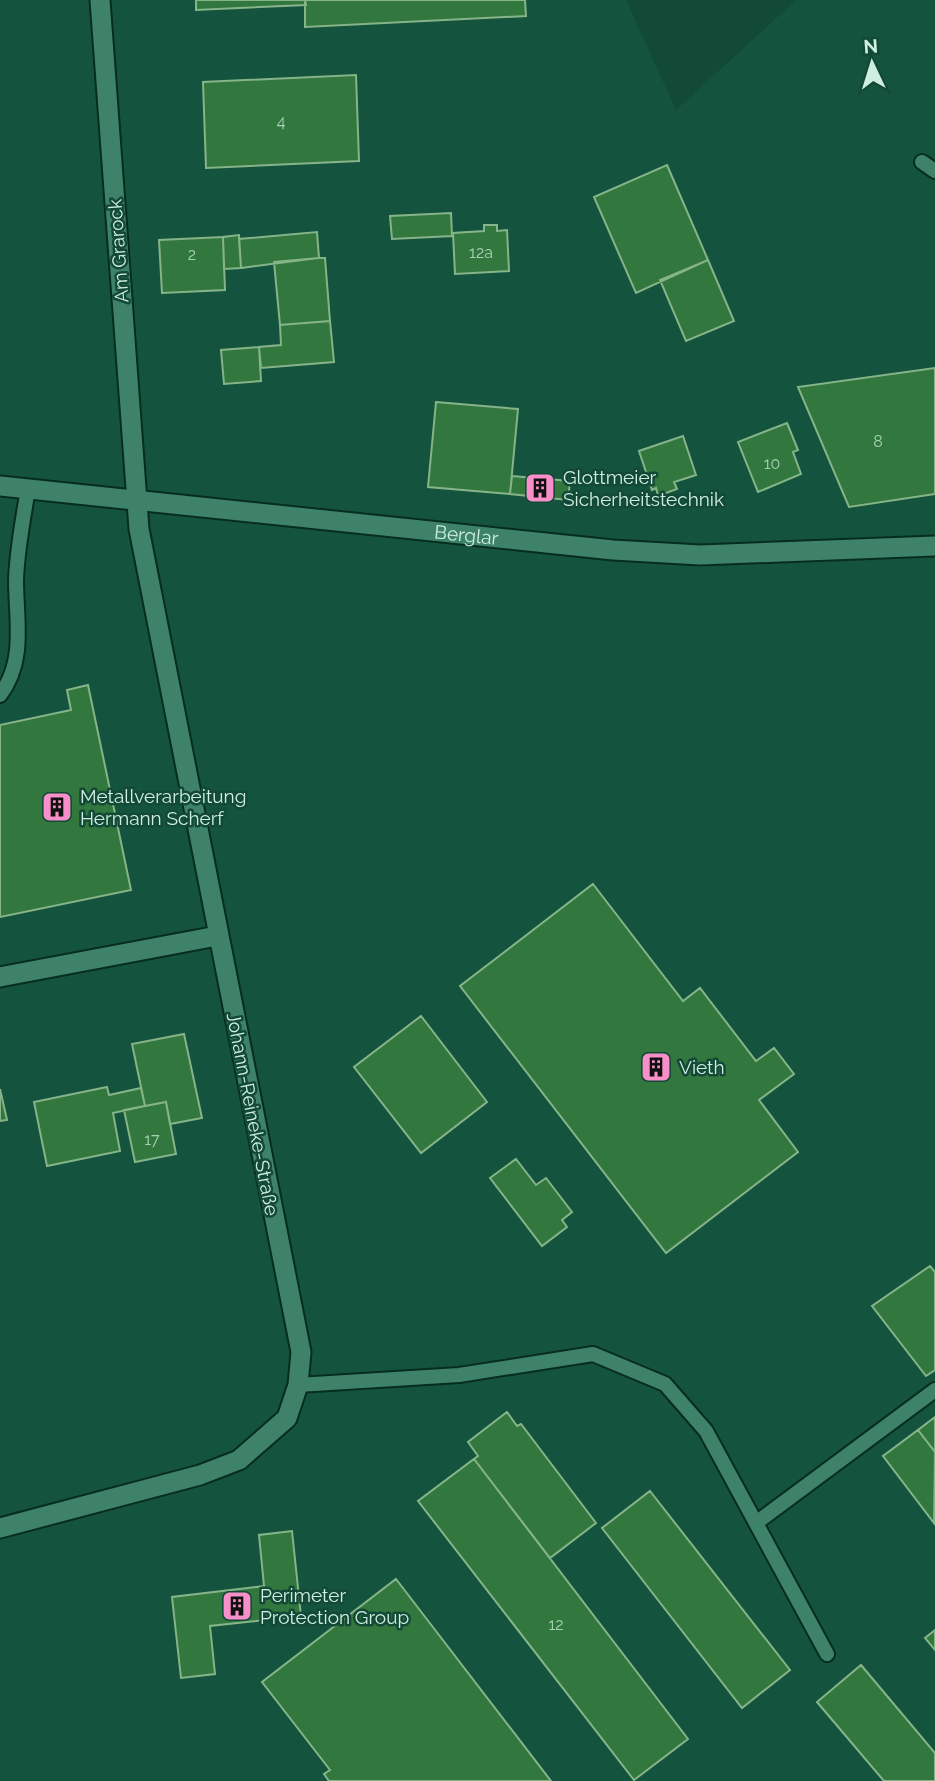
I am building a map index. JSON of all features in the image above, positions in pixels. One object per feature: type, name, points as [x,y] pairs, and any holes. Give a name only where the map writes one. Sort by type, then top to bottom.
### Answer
[{"type":"street","name":"Am Grarock","points":[[100,0],[136,502]]},
{"type":"street","name":"Berglar","points":[[0,486],[613,550],[700,555],[935,546]]},
{"type":"street","name":"Johann-Reineke-Straße","points":[[0,1528],[200,1475],[239,1460],[288,1418],[298,1385],[301,1352],[217,936],[141,543],[136,502]]},
{"type":"street","points":[[0,977],[217,936]]},
{"type":"lane","points":[[922,162],[935,171]]},
{"type":"lane","points":[[0,695],[15,670],[19,635],[16,580],[28,489]]},
{"type":"lane","points":[[298,1385],[459,1375],[593,1354],[665,1384],[706,1431],[827,1654]]},
{"type":"lane","points":[[756,1523],[935,1390]]},
{"type":"shaded area","points":[[0,0],[626,0],[676,110],[796,0],[935,0],[935,1781],[0,1781]]},
{"type":"building","points":[[196,0],[305,0],[306,5],[196,10]]},
{"type":"building","points":[[305,0],[525,0],[526,16],[305,27]]},
{"type":"building","points":[[356,75],[359,161],[206,168],[203,82]]},
{"type":"building","points":[[667,165],[708,260],[636,293],[594,197]]},
{"type":"building","points":[[451,213],[452,236],[392,239],[390,216]]},
{"type":"building","points":[[484,225],[497,225],[497,231],[507,230],[509,271],[455,274],[453,233],[484,231]]},
{"type":"building","points":[[317,232],[319,258],[241,268],[239,239]]},
{"type":"building","points":[[239,235],[241,268],[224,269],[223,237]]},
{"type":"building","points":[[223,237],[225,290],[162,293],[159,240]]},
{"type":"building","points":[[325,258],[330,321],[280,325],[274,262]]},
{"type":"building","points":[[708,260],[734,321],[686,341],[660,280]]},
{"type":"building","points":[[330,321],[334,362],[261,368],[259,347],[281,345],[280,325]]},
{"type":"building","points":[[259,347],[261,381],[224,384],[221,350]]},
{"type":"building","points":[[935,368],[935,494],[849,507],[798,387]]},
{"type":"building","points":[[436,402],[518,409],[510,494],[428,487]]},
{"type":"building","points":[[787,423],[798,450],[793,452],[801,474],[758,492],[738,442]]},
{"type":"building","points":[[683,436],[696,475],[674,482],[677,489],[658,496],[656,488],[652,490],[639,451]]},
{"type":"building","name":"Glottmeier Sicherheitstechnik","points":[[512,476],[570,481],[568,500],[510,494]]},
{"type":"building","name":"Metallverarbeitung Hermann Scherf","points":[[88,685],[131,890],[0,917],[0,725],[71,710],[67,690]]},
{"type":"building","name":"Vieth","points":[[593,884],[683,1001],[700,988],[756,1061],[774,1048],[794,1074],[759,1100],[798,1152],[666,1253],[460,986]]},
{"type":"building","points":[[421,1016],[487,1102],[421,1153],[354,1067]]},
{"type":"building","points":[[184,1034],[202,1118],[170,1124],[166,1102],[145,1106],[132,1044]]},
{"type":"building","points":[[107,1087],[109,1095],[141,1088],[145,1106],[113,1113],[120,1151],[47,1166],[34,1102]]},
{"type":"building","points":[[0,1089],[7,1120],[0,1121]]},
{"type":"building","points":[[166,1102],[176,1154],[135,1162],[124,1110]]},
{"type":"building","points":[[516,1159],[536,1185],[546,1178],[572,1212],[562,1220],[567,1227],[542,1246],[490,1178]]},
{"type":"building","points":[[930,1266],[935,1272],[935,1370],[926,1376],[872,1306]]},
{"type":"building","points":[[507,1412],[517,1426],[521,1424],[596,1523],[550,1558],[474,1459],[478,1456],[468,1442]]},
{"type":"building","points":[[935,1417],[935,1452],[918,1430]]},
{"type":"building","points":[[918,1430],[935,1452],[934,1523],[883,1456]]},
{"type":"building","points":[[474,1459],[688,1739],[634,1780],[418,1501]]},
{"type":"building","points":[[650,1491],[790,1670],[742,1708],[602,1528]]},
{"type":"building","name":"Perimeter Protection Group","points":[[292,1531],[301,1616],[210,1626],[215,1674],[181,1678],[172,1597],[264,1586],[259,1535]]},
{"type":"building","points":[[396,1579],[551,1781],[329,1781],[324,1774],[330,1770],[262,1682]]},
{"type":"building","points":[[935,1630],[935,1650],[925,1638]]},
{"type":"building","points":[[861,1665],[935,1753],[935,1781],[884,1781],[817,1702]]},
{"type":"place","name":"Glottmeier Sicherheitstechnik","points":[[540,488]]},
{"type":"place","name":"Metallverarbeitung Hermann Scherf","points":[[57,807]]},
{"type":"place","name":"Vieth","points":[[656,1067]]},
{"type":"place","name":"Perimeter Protection Group","points":[[237,1606]]}]
